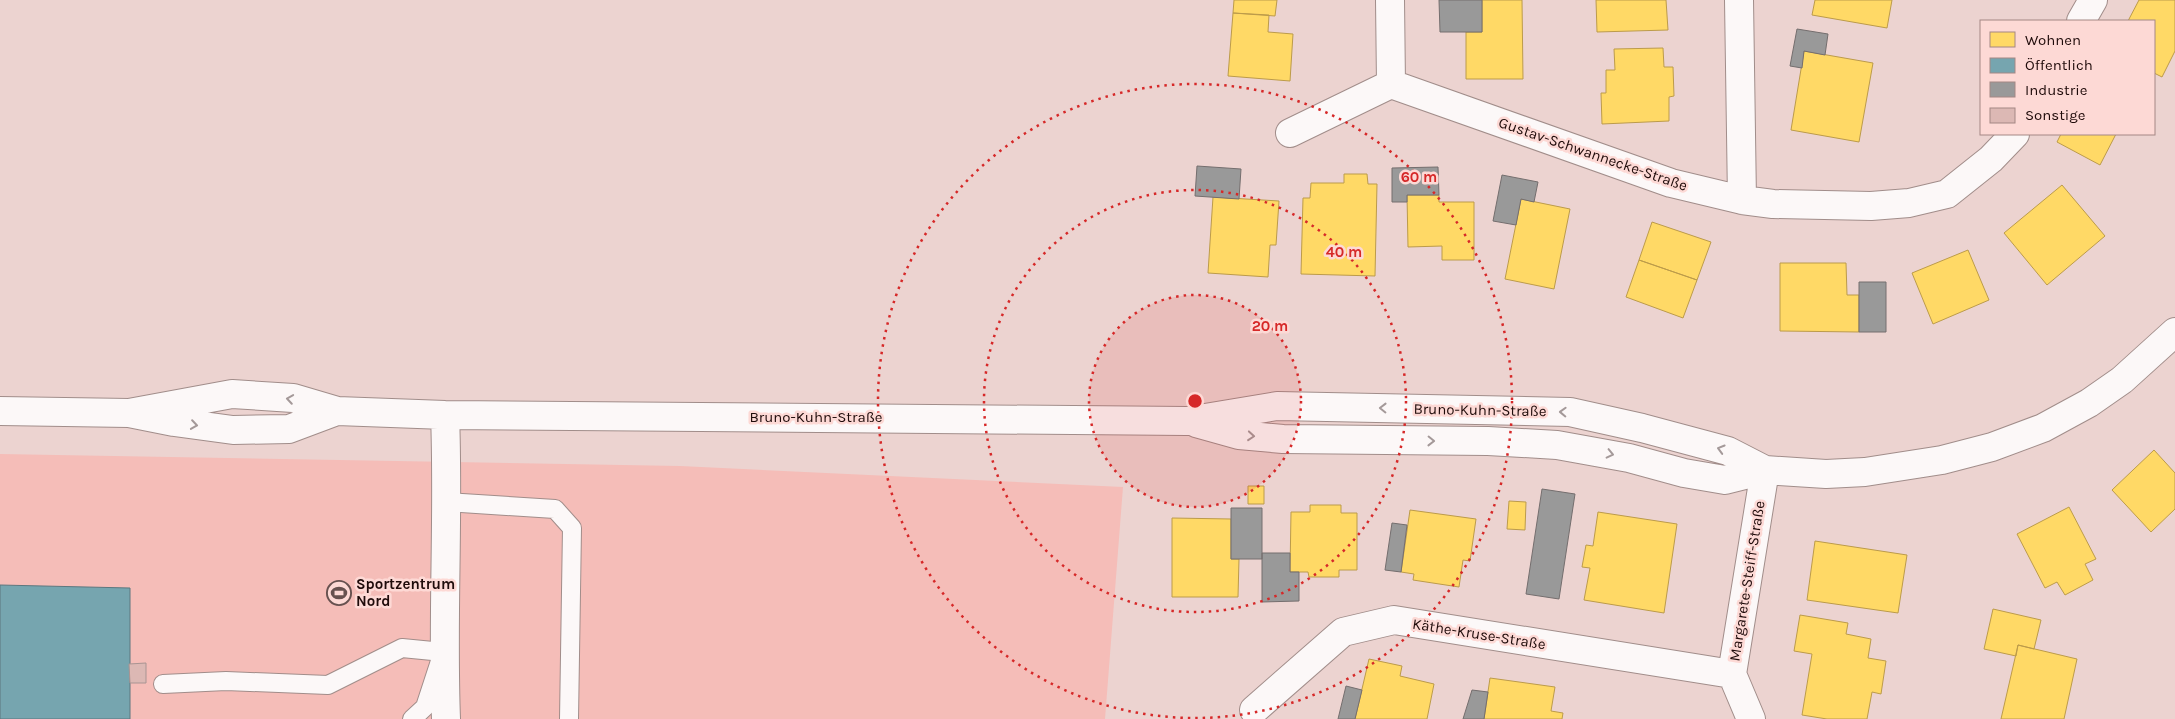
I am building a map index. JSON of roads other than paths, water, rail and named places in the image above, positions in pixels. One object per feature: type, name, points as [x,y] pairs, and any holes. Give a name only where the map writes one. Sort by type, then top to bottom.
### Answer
[{"type":"street","points":[[1290,133],[1390,84],[1390,0]]},
{"type":"street","points":[[1739,0],[1742,200]]},
{"type":"street","points":[[2083,20],[2093,0]]},
{"type":"street","name":"Gustav-Schwannecke-Straße","points":[[1390,84],[1671,183],[1742,200],[1773,204],[1871,206],[1910,203],[1947,194],[1991,159],[2014,135]]},
{"type":"street","name":"Bruno-Kuhn-Straße","points":[[128,413],[232,394],[293,398],[337,411],[445,415],[1187,420],[1277,406],[1570,412],[1642,428],[1728,451],[1765,470],[1826,474],[1865,472],[1942,460],[1992,447],[2043,428],[2090,403],[2122,380],[2175,332]]},
{"type":"street","name":"Bruno-Kuhn-Straße","points":[[0,411],[128,413],[232,430],[289,429],[337,411]]},
{"type":"street","points":[[445,415],[447,465],[443,652],[446,719]]},
{"type":"street","name":"Margarete-Steiff-Straße","points":[[1751,719],[1732,674],[1765,470]]},
{"type":"street","name":"Käthe-Kruse-Straße","points":[[1254,710],[1344,632],[1394,620],[1732,674]]},
{"type":"lane","points":[[446,502],[555,509],[572,528],[568,719]]},
{"type":"lane","points":[[163,684],[226,681],[328,685],[402,648],[443,652],[424,707],[412,719]]},
{"type":"place","name":"Sportzentrum Nord","points":[[339,593]]}]
